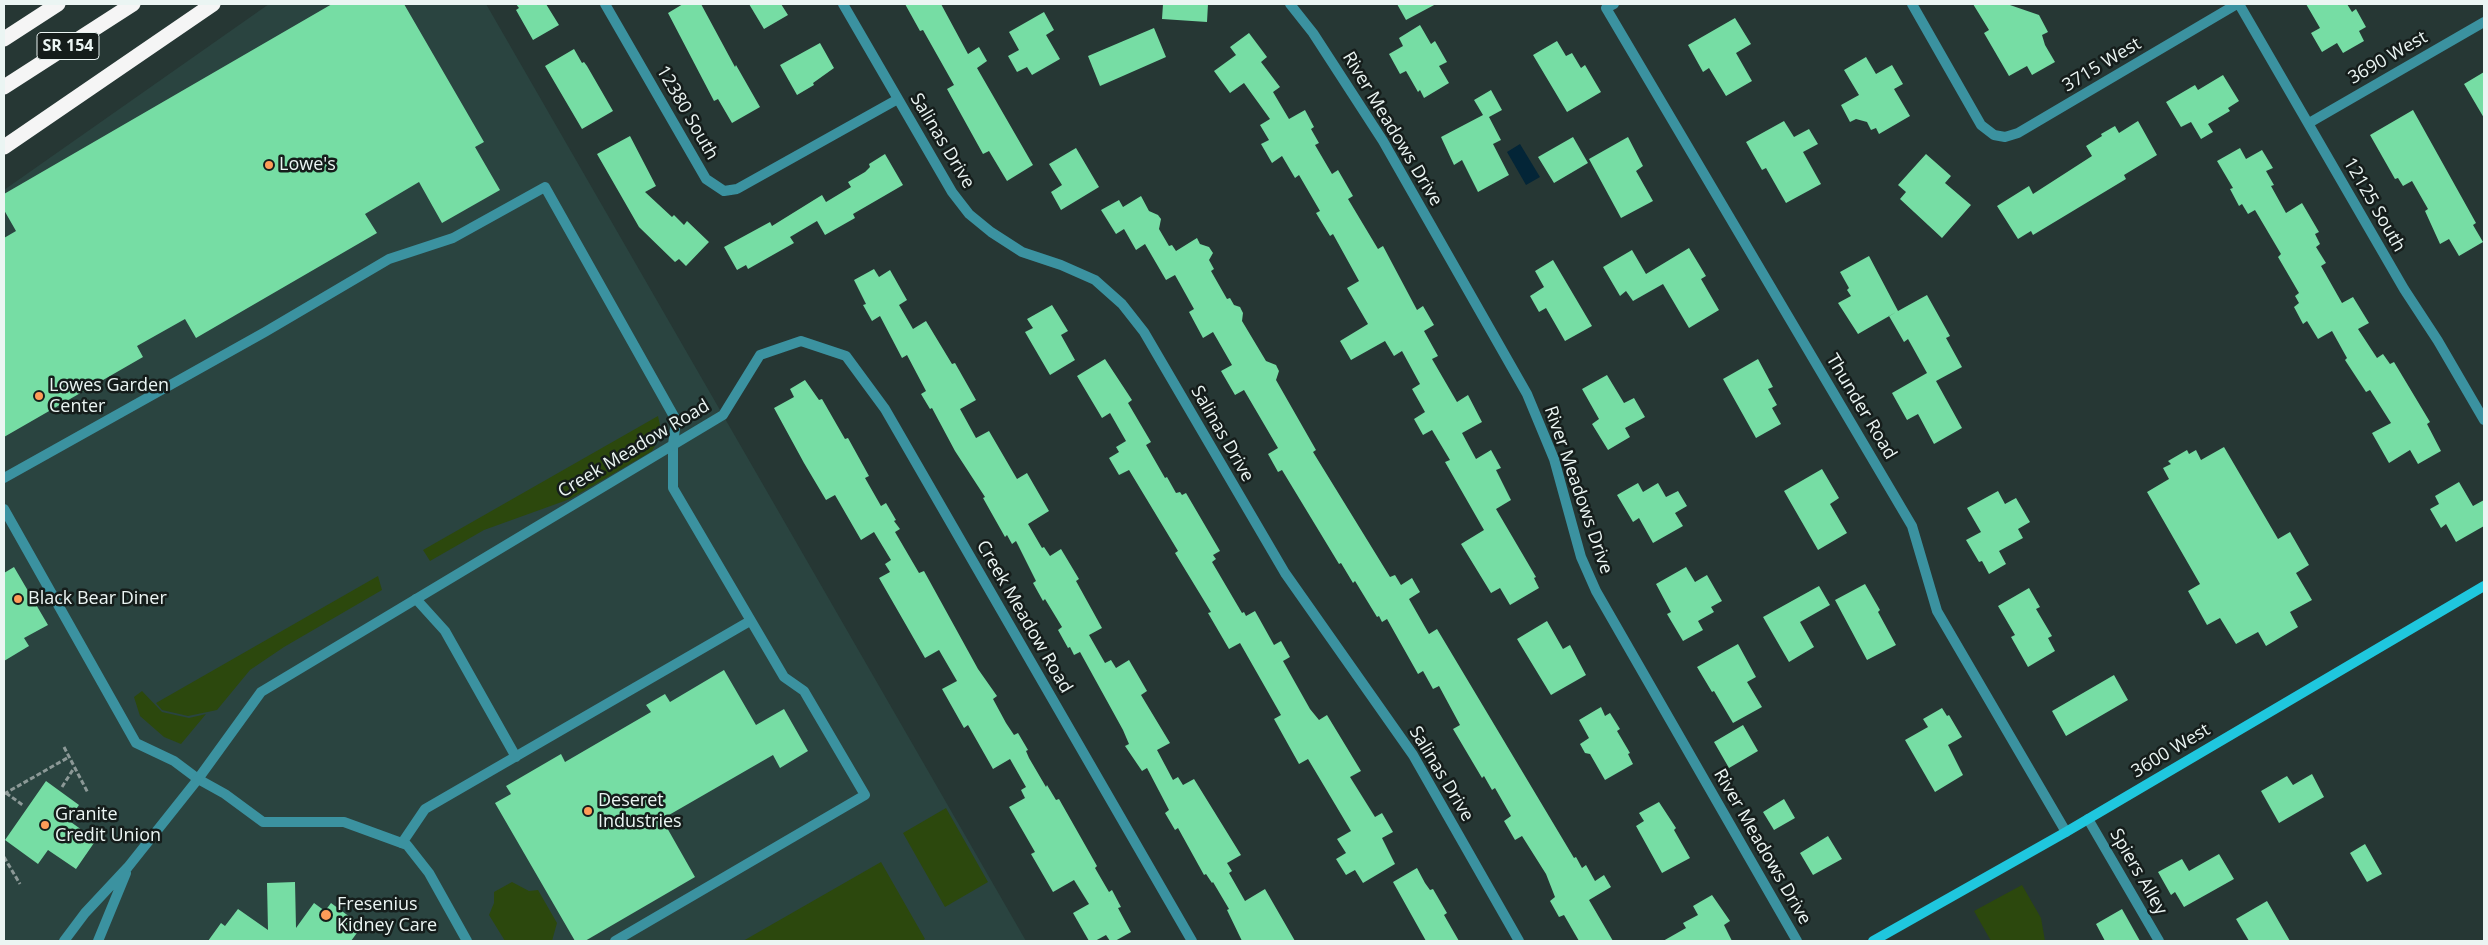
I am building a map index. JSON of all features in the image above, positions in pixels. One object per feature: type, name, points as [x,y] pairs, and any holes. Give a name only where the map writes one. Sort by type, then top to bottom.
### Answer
[{"type":"highway","name":"SR 154","points":[[4,39],[58,4]]},
{"type":"highway","name":"SR 154","points":[[4,87],[133,4]]},
{"type":"highway","points":[[4,147],[78,94],[213,4]]},
{"type":"main road","name":"3600 West","points":[[1873,941],[2066,832],[2484,586]]},
{"type":"street","name":"12380 South","points":[[605,4],[706,179],[724,191],[736,189],[898,99]]},
{"type":"street","name":"Salinas Drive","points":[[843,4],[952,192],[970,214],[991,232],[1022,252],[1062,265],[1095,280],[1122,304],[1144,332],[1284,573],[1413,755],[1519,941]]},
{"type":"street","name":"River Meadows Drive","points":[[1290,4],[1313,33],[1383,141],[1527,394],[1554,459],[1581,557],[1596,591],[1797,941]]},
{"type":"street","name":"3715 West","points":[[1912,4],[1981,125],[1994,135],[2005,137],[2018,133],[2238,4]]},
{"type":"street","name":"12125 South","points":[[2238,4],[2404,289],[2438,341],[2484,420]]},
{"type":"street","name":"Thunder Road","points":[[1610,6],[1912,526],[1936,611],[2066,832]]},
{"type":"street","name":"3690 West","points":[[2309,123],[2484,22]]},
{"type":"street","points":[[4,478],[265,332],[389,259],[453,238],[545,187],[676,420],[673,445],[673,488],[784,677],[804,691],[864,795],[614,941]]},
{"type":"street","name":"Creek Meadow Road","points":[[64,941],[85,913],[128,867],[198,780],[261,692],[723,416],[760,355],[801,341],[846,356],[885,409],[1192,941]]},
{"type":"street","points":[[4,509],[136,743],[174,761],[198,780],[225,794],[263,822],[344,822],[407,844],[429,873],[467,941]]},
{"type":"street","points":[[416,599],[445,631],[516,757]]},
{"type":"street","points":[[402,843],[425,810],[750,621]]},
{"type":"street","name":"Spiers Alley","points":[[2088,819],[2158,941]]},
{"type":"street","name":"Creek Meadow Road","points":[[98,941],[128,867]]},
{"type":"path","points":[[64,747],[88,793]]},
{"type":"path","points":[[24,806],[5,793],[69,757]]},
{"type":"path","points":[[62,787],[74,767]]},
{"type":"path","points":[[4,857],[20,884]]},
{"type":"shaded area","points":[[269,4],[486,4],[1026,941],[4,941],[4,190]]},
{"type":"shaded area","points":[[1520,144],[1540,177],[1526,185],[1507,152]]},
{"type":"green space","points":[[658,416],[662,434],[652,451],[570,499],[484,530],[430,561],[423,550]]},
{"type":"green space","points":[[378,576],[382,590],[284,647],[250,670],[217,710],[188,716],[162,710],[156,703]]},
{"type":"green space","points":[[142,691],[162,712],[189,718],[206,714],[181,744],[164,737],[140,716],[134,697]]},
{"type":"green space","points":[[946,808],[988,882],[945,907],[903,833]]},
{"type":"green space","points":[[881,862],[925,939],[922,941],[743,941]]},
{"type":"green space","points":[[512,882],[529,891],[538,890],[557,923],[552,941],[505,941],[489,915],[494,903],[494,892]]},
{"type":"green space","points":[[2022,885],[2041,918],[2045,941],[1991,941],[1974,911]]},
{"type":"building","name":"Lowe's","points":[[332,4],[404,4],[484,142],[475,147],[500,190],[442,223],[419,182],[365,214],[377,233],[196,338],[185,319],[137,346],[143,357],[4,437],[4,238],[16,231],[4,210],[4,194]]},
{"type":"building","points":[[516,4],[546,4],[559,25],[533,40],[516,10],[519,8]]},
{"type":"building","points":[[683,4],[701,4],[735,67],[736,65],[760,107],[732,123],[718,99],[714,101],[668,13]]},
{"type":"building","points":[[749,4],[781,4],[788,15],[764,29]]},
{"type":"building","points":[[905,4],[941,4],[968,54],[979,47],[987,61],[977,68],[1033,165],[1007,181],[989,151],[983,154],[947,89],[954,85],[923,30],[920,31]]},
{"type":"building","points":[[1163,4],[1208,4],[1207,22],[1162,19]]},
{"type":"building","points":[[1397,4],[1436,4],[1406,20]]},
{"type":"building","points":[[1973,4],[2007,4],[2039,15],[2048,32],[2042,35],[2045,45],[2055,62],[2032,75],[2027,66],[2009,76],[1984,33],[1989,30]]},
{"type":"building","points":[[2306,4],[2347,4],[2352,12],[2356,9],[2366,27],[2359,31],[2364,41],[2343,53],[2337,43],[2322,52],[2311,33],[2320,28]]},
{"type":"building","points":[[1044,12],[1054,30],[1046,35],[1060,59],[1032,75],[1027,67],[1017,72],[1008,56],[1019,50],[1009,32]]},
{"type":"building","points":[[1735,18],[1751,44],[1736,53],[1752,81],[1726,96],[1709,68],[1703,72],[1688,45]]},
{"type":"building","points":[[1420,25],[1431,44],[1435,41],[1447,62],[1439,66],[1449,83],[1424,98],[1420,90],[1418,92],[1406,71],[1400,74],[1389,54],[1403,46],[1399,38]]},
{"type":"building","points":[[1154,28],[1166,57],[1100,86],[1088,56]]},
{"type":"building","points":[[1249,33],[1267,57],[1261,62],[1280,87],[1273,92],[1289,119],[1305,110],[1314,127],[1311,129],[1319,143],[1315,145],[1332,174],[1338,170],[1353,196],[1348,199],[1378,249],[1383,246],[1417,310],[1423,306],[1434,325],[1424,331],[1438,356],[1432,359],[1457,402],[1468,395],[1482,422],[1462,433],[1476,459],[1491,450],[1501,468],[1496,470],[1511,500],[1496,509],[1536,577],[1534,578],[1539,588],[1510,605],[1500,588],[1491,593],[1461,544],[1484,530],[1445,462],[1450,460],[1432,430],[1423,435],[1414,419],[1425,412],[1412,389],[1420,384],[1402,351],[1394,356],[1385,341],[1351,360],[1340,341],[1368,324],[1347,288],[1359,281],[1333,234],[1330,236],[1316,213],[1320,211],[1299,175],[1295,178],[1282,156],[1272,163],[1261,144],[1269,140],[1260,125],[1270,119],[1244,83],[1230,93],[1214,71],[1236,55],[1230,47]]},
{"type":"building","points":[[1557,41],[1566,56],[1572,53],[1581,68],[1585,65],[1601,92],[1567,112],[1533,55]]},
{"type":"building","points":[[820,43],[834,68],[813,83],[814,85],[797,95],[780,65]]},
{"type":"building","points":[[574,49],[582,63],[584,62],[587,66],[613,111],[582,129],[545,66]]},
{"type":"building","points":[[1866,57],[1876,74],[1892,65],[1903,84],[1894,89],[1910,116],[1879,134],[1876,128],[1871,130],[1867,122],[1856,119],[1850,122],[1841,105],[1859,95],[1844,70]]},
{"type":"building","points":[[2484,72],[2484,118],[2464,84]]},
{"type":"building","points":[[2223,75],[2239,101],[2228,108],[2230,111],[2208,124],[2213,132],[2201,139],[2191,122],[2181,127],[2166,102],[2195,85],[2198,90]]},
{"type":"building","points":[[1491,90],[1502,110],[1489,117],[1501,140],[1493,144],[1509,175],[1478,192],[1462,160],[1454,165],[1441,137],[1483,115],[1474,100]]},
{"type":"building","points":[[2413,110],[2476,223],[2473,225],[2483,242],[2459,256],[2449,239],[2440,244],[2425,211],[2428,209],[2412,181],[2403,186],[2398,178],[2395,179],[2370,135]]},
{"type":"building","points":[[1784,121],[1794,137],[1809,129],[1818,144],[1803,152],[1821,184],[1786,203],[1766,168],[1762,170],[1746,142]]},
{"type":"building","points":[[2138,121],[2157,155],[2124,175],[2126,179],[2033,235],[2031,231],[2018,239],[1997,206],[2029,186],[2033,194],[2092,156],[2086,146],[2102,136],[2101,134],[2115,126],[2119,133]]},
{"type":"building","points":[[630,136],[656,186],[645,192],[672,217],[674,215],[684,225],[687,221],[709,242],[686,266],[679,259],[675,262],[639,227],[597,154]]},
{"type":"building","points":[[1573,137],[1588,163],[1554,183],[1538,157]]},
{"type":"building","points":[[1628,137],[1643,166],[1636,171],[1653,201],[1621,218],[1589,159]]},
{"type":"building","points":[[1076,148],[1099,187],[1061,210],[1051,192],[1062,185],[1049,164]]},
{"type":"building","points":[[2240,148],[2246,159],[2262,150],[2273,168],[2266,171],[2274,185],[2271,186],[2286,213],[2302,203],[2319,232],[2315,234],[2320,244],[2316,247],[2326,263],[2321,266],[2342,303],[2353,297],[2369,323],[2358,329],[2377,358],[2383,354],[2390,364],[2394,362],[2430,422],[2427,424],[2441,451],[2418,464],[2410,450],[2389,463],[2372,433],[2391,423],[2370,390],[2366,392],[2345,360],[2347,358],[2332,331],[2318,339],[2307,321],[2303,324],[2294,307],[2299,303],[2295,296],[2299,293],[2278,257],[2281,254],[2255,210],[2248,214],[2242,204],[2239,206],[2230,189],[2233,188],[2217,161]]},
{"type":"building","points":[[885,154],[903,185],[853,214],[855,218],[825,235],[817,221],[790,237],[794,243],[748,269],[746,265],[737,270],[724,247],[770,222],[772,226],[822,195],[826,202],[851,187],[848,182],[865,172],[870,167],[869,164]]},
{"type":"building","points":[[1926,154],[1951,176],[1945,183],[1971,205],[1942,238],[1900,199],[1906,192],[1898,185]]},
{"type":"building","points":[[1141,196],[1149,211],[1158,215],[1161,219],[1159,229],[1169,246],[1172,245],[1176,251],[1197,238],[1200,244],[1209,247],[1213,253],[1209,260],[1214,269],[1211,271],[1227,299],[1230,298],[1234,305],[1240,307],[1243,313],[1242,321],[1266,361],[1276,365],[1279,371],[1276,380],[1316,450],[1313,452],[1390,577],[1395,575],[1401,585],[1412,578],[1420,592],[1409,599],[1429,634],[1437,629],[1574,858],[1576,857],[1582,868],[1586,865],[1595,881],[1604,875],[1611,887],[1589,900],[1613,941],[1579,941],[1564,915],[1559,917],[1550,901],[1555,897],[1546,874],[1522,836],[1515,840],[1504,821],[1511,816],[1495,788],[1492,790],[1484,776],[1482,778],[1453,729],[1460,725],[1439,686],[1433,689],[1423,671],[1418,674],[1387,619],[1382,622],[1379,616],[1377,617],[1355,581],[1353,583],[1341,563],[1339,564],[1282,470],[1278,472],[1268,454],[1278,448],[1244,390],[1235,395],[1221,371],[1232,365],[1213,332],[1203,338],[1189,312],[1194,309],[1175,275],[1166,280],[1145,244],[1136,250],[1124,229],[1116,234],[1101,210],[1119,200],[1123,207]]},
{"type":"building","points":[[1689,248],[1706,276],[1701,279],[1719,310],[1689,328],[1663,284],[1633,301],[1626,291],[1620,296],[1603,267],[1632,250],[1646,274]]},
{"type":"building","points":[[1869,256],[1898,311],[1858,334],[1838,303],[1851,296],[1847,290],[1849,288],[1840,272]]},
{"type":"building","points":[[1553,260],[1592,326],[1565,341],[1546,308],[1539,312],[1530,296],[1544,287],[1535,271]]},
{"type":"building","points":[[874,269],[879,277],[890,270],[907,300],[899,305],[913,329],[926,321],[952,364],[955,363],[976,400],[960,409],[976,438],[989,431],[1017,479],[1027,473],[1049,511],[1028,524],[1042,548],[1044,547],[1050,556],[1061,549],[1079,579],[1076,581],[1102,628],[1089,635],[1105,663],[1111,660],[1116,668],[1129,660],[1147,691],[1141,695],[1170,743],[1157,750],[1173,780],[1178,777],[1183,785],[1194,779],[1241,855],[1227,863],[1232,871],[1229,873],[1245,901],[1265,889],[1295,941],[1242,941],[1227,910],[1229,909],[1213,882],[1206,874],[1204,875],[1178,828],[1175,830],[1165,813],[1169,810],[1147,768],[1142,771],[1125,746],[1129,744],[1123,730],[1080,652],[1074,655],[1070,647],[1068,648],[1058,630],[1062,627],[1045,599],[1043,601],[1033,583],[1036,581],[1016,541],[1012,544],[1007,535],[1005,537],[983,498],[985,497],[955,451],[932,408],[930,409],[921,394],[926,391],[907,355],[902,358],[880,316],[872,321],[863,305],[866,304],[854,280]]},
{"type":"building","points":[[1927,295],[1950,336],[1946,338],[1962,367],[1936,381],[1962,428],[1934,444],[1918,414],[1907,420],[1892,393],[1927,373],[1908,339],[1904,342],[1889,316]]},
{"type":"building","points":[[1052,305],[1068,331],[1061,335],[1075,360],[1050,375],[1025,332],[1033,328],[1027,319]]},
{"type":"building","points":[[1105,359],[1132,400],[1128,403],[1151,442],[1146,445],[1165,478],[1167,477],[1176,493],[1180,492],[1182,495],[1186,493],[1220,551],[1213,555],[1216,559],[1212,562],[1242,613],[1244,612],[1246,616],[1255,611],[1274,645],[1281,641],[1290,657],[1283,661],[1310,709],[1319,720],[1327,715],[1361,771],[1350,777],[1375,817],[1382,813],[1393,832],[1382,838],[1395,864],[1363,883],[1355,870],[1346,875],[1336,859],[1346,853],[1337,839],[1351,831],[1308,759],[1299,764],[1274,719],[1281,715],[1240,643],[1229,649],[1208,613],[1211,612],[1175,553],[1178,551],[1129,470],[1119,475],[1109,458],[1119,452],[1116,447],[1126,441],[1110,413],[1102,418],[1077,376]]},
{"type":"building","points":[[1758,359],[1773,387],[1768,389],[1777,405],[1772,408],[1781,424],[1756,438],[1723,379]]},
{"type":"building","points":[[1607,375],[1624,403],[1634,398],[1645,417],[1625,428],[1630,437],[1608,450],[1592,424],[1599,419],[1582,389]]},
{"type":"building","points":[[805,380],[819,400],[822,399],[845,439],[848,438],[869,476],[865,478],[881,506],[886,503],[896,520],[894,521],[900,529],[895,532],[919,573],[924,571],[978,669],[997,696],[993,699],[1006,723],[1014,735],[1018,733],[1028,750],[1026,751],[1029,758],[1046,787],[1047,785],[1056,800],[1059,799],[1097,866],[1095,868],[1109,892],[1112,890],[1121,907],[1118,908],[1131,932],[1115,941],[1110,941],[1106,935],[1095,941],[1089,941],[1073,913],[1089,904],[1074,880],[1053,892],[1031,854],[1035,852],[1009,807],[1025,798],[1021,790],[1026,787],[1010,759],[993,769],[968,725],[964,728],[942,689],[957,681],[939,650],[925,658],[879,578],[890,572],[885,564],[891,560],[874,532],[861,540],[835,495],[826,500],[774,408],[794,397],[790,389]]},
{"type":"building","points":[[2224,447],[2278,539],[2290,532],[2309,565],[2296,573],[2312,600],[2290,612],[2298,627],[2266,646],[2258,632],[2236,644],[2220,618],[2207,625],[2188,591],[2200,584],[2147,492],[2169,479],[2163,468],[2171,464],[2168,461],[2187,450],[2189,454],[2196,450],[2201,460]]},
{"type":"building","points":[[1822,469],[1839,498],[1830,504],[1847,533],[1818,550],[1784,491]]},
{"type":"building","points":[[2459,482],[2473,506],[2484,500],[2484,526],[2456,542],[2446,524],[2441,528],[2430,509],[2439,504],[2435,496]]},
{"type":"building","points":[[1638,483],[1643,492],[1658,483],[1666,497],[1678,491],[1687,506],[1675,513],[1683,526],[1653,543],[1639,518],[1633,522],[1617,495]]},
{"type":"building","points":[[1998,491],[2005,504],[2016,498],[2030,522],[2018,529],[2023,538],[1999,551],[2006,564],[1989,574],[1982,561],[1979,562],[1966,540],[1981,532],[1967,508]]},
{"type":"building","name":"Black Bear Diner","points":[[14,567],[48,625],[24,638],[29,646],[4,661],[4,573]]},
{"type":"building","points":[[1686,567],[1695,582],[1707,575],[1722,601],[1711,607],[1714,612],[1698,621],[1703,630],[1683,641],[1667,614],[1671,612],[1656,584]]},
{"type":"building","points":[[1865,584],[1880,610],[1878,612],[1896,645],[1867,660],[1835,600]]},
{"type":"building","points":[[1819,586],[1830,605],[1800,622],[1814,647],[1789,662],[1763,617]]},
{"type":"building","points":[[2029,588],[2040,607],[2036,609],[2052,636],[2048,638],[2055,651],[2028,667],[2011,637],[2015,635],[1998,606]]},
{"type":"building","points":[[1547,621],[1563,649],[1570,645],[1586,675],[1551,695],[1517,639]]},
{"type":"building","points":[[1738,644],[1756,677],[1747,682],[1762,707],[1733,723],[1697,667]]},
{"type":"building","name":"Deseret Industries","points":[[724,670],[756,725],[784,709],[808,751],[780,768],[773,755],[662,819],[695,877],[585,941],[575,941],[495,803],[511,794],[506,786],[561,754],[565,762],[651,712],[646,705],[665,694],[670,702]]},
{"type":"building","points":[[2114,675],[2128,700],[2066,736],[2052,711]]},
{"type":"building","points":[[1601,707],[1605,716],[1610,713],[1620,729],[1617,731],[1630,753],[1628,754],[1633,764],[1605,780],[1590,754],[1585,753],[1580,744],[1589,738],[1579,720]]},
{"type":"building","points":[[1942,708],[1947,716],[1949,715],[1962,737],[1948,745],[1963,775],[1935,792],[1905,740],[1928,727],[1923,719]]},
{"type":"building","points":[[1743,725],[1758,751],[1729,768],[1714,742]]},
{"type":"building","points":[[2312,774],[2324,797],[2279,823],[2261,791],[2287,776],[2293,785]]},
{"type":"building","name":"Granite Credit Union","points":[[46,781],[79,805],[68,820],[96,840],[76,869],[48,850],[38,864],[5,840]]},
{"type":"building","points":[[1784,799],[1795,818],[1774,830],[1763,812]]},
{"type":"building","points":[[1659,802],[1676,828],[1674,830],[1690,858],[1662,873],[1636,826],[1644,821],[1639,813]]},
{"type":"building","points":[[1828,836],[1842,859],[1813,875],[1800,853]]},
{"type":"building","points":[[2365,844],[2382,874],[2367,882],[2350,853]]},
{"type":"building","points":[[2219,854],[2234,879],[2184,907],[2175,892],[2171,895],[2158,872],[2182,859],[2189,871]]},
{"type":"building","points":[[1417,868],[1430,890],[1433,889],[1447,913],[1444,915],[1459,941],[1426,941],[1393,882]]},
{"type":"building","name":"Fresenius Kidney Care","points":[[295,882],[296,928],[314,903],[325,911],[331,903],[362,926],[351,941],[208,941],[221,923],[225,926],[238,909],[268,930],[267,883]]},
{"type":"building","points":[[1712,895],[1730,921],[1724,925],[1732,941],[1663,941],[1686,928],[1683,923],[1698,915],[1693,906]]},
{"type":"building","points":[[2267,901],[2290,941],[2249,941],[2236,919]]},
{"type":"building","points":[[2122,909],[2140,941],[2105,941],[2096,924]]},
{"type":"place","name":"Lowe's","points":[[269,165]]},
{"type":"place","name":"Lowes Garden Center","points":[[39,396]]},
{"type":"place","name":"Black Bear Diner","points":[[18,599]]},
{"type":"place","name":"Deseret Industries","points":[[588,811]]},
{"type":"place","name":"Granite Credit Union","points":[[45,825]]},
{"type":"place","name":"Fresenius Kidney Care","points":[[326,915]]}]
